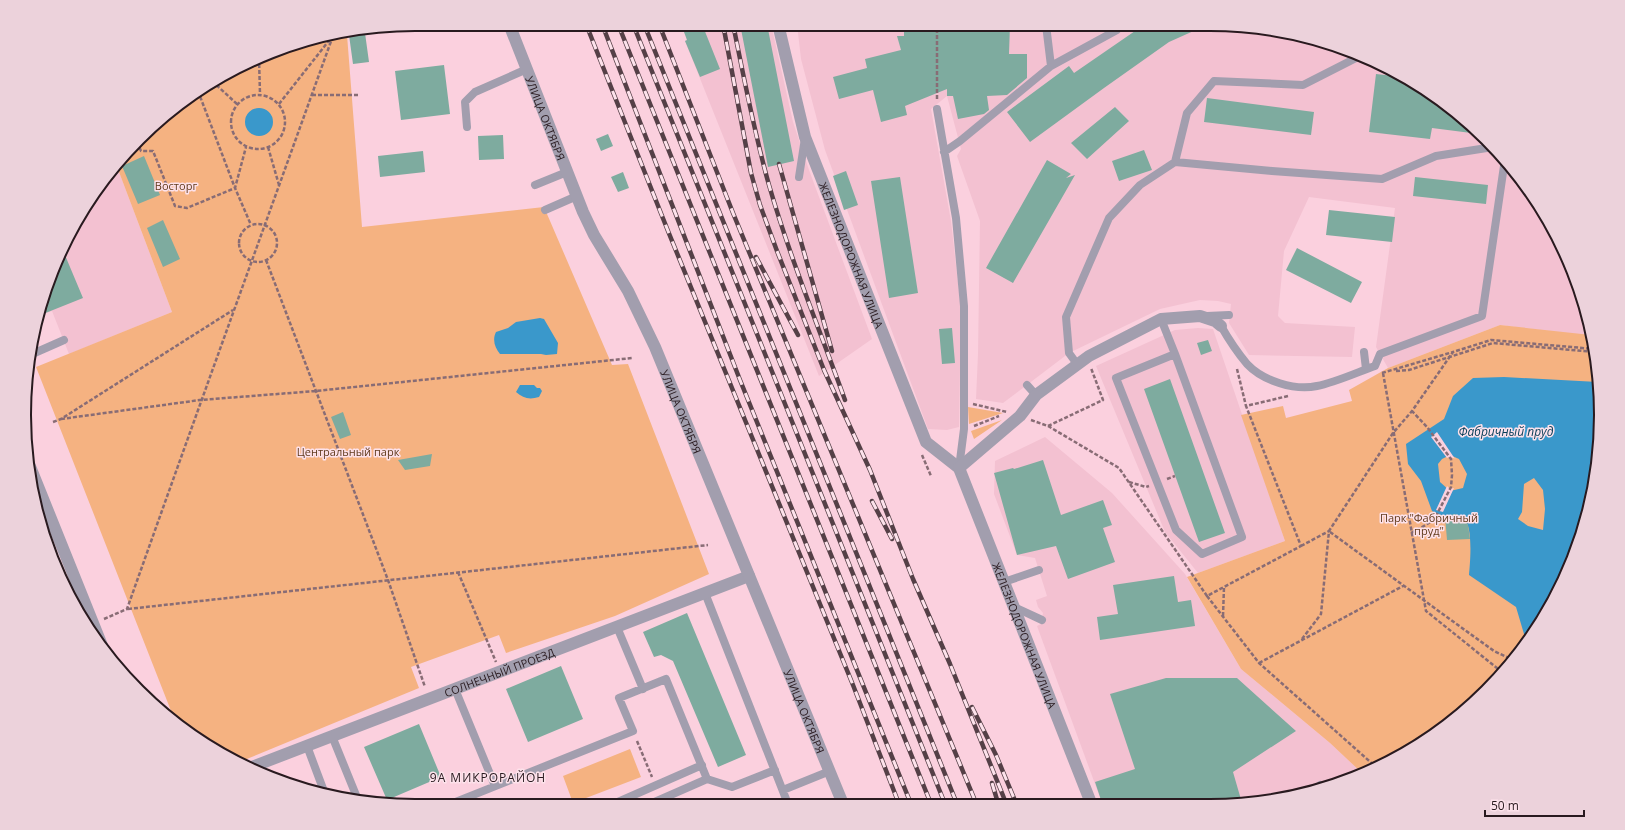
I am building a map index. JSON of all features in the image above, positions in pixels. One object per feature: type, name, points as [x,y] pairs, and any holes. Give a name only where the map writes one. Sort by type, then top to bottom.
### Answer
[{"type":"street","name":"УЛИЦА ОКТЯБРЯ","points":[[512,31],[567,172],[594,235],[642,316],[841,799]]},
{"type":"street","name":"ЖЕЛЕЗНОДОРОЖНАЯ УЛИЦА","points":[[780,31],[805,137],[926,442],[959,468],[1089,799]]},
{"type":"street","points":[[959,468],[1020,416],[1036,395],[1089,356],[1161,319],[1200,316],[1215,321],[1221,326]]},
{"type":"street","points":[[38,490],[75,592]]},
{"type":"street","name":"СОЛНЕЧНЫЙ ПРОЕЗД","points":[[257,765],[749,576]]},
{"type":"street","points":[[78,600],[93,623]]},
{"type":"lane","points":[[1047,31],[1051,66]]},
{"type":"lane","points":[[944,152],[960,142],[1051,66],[1115,31]]},
{"type":"lane","points":[[1175,162],[1187,113],[1214,81],[1303,85],[1354,59]]},
{"type":"lane","points":[[466,127],[465,102],[475,92],[527,69]]},
{"type":"lane","points":[[937,109],[956,218],[964,306],[964,429],[959,468]]},
{"type":"lane","points":[[799,177],[805,137]]},
{"type":"lane","points":[[1077,364],[1068,353],[1066,317],[1109,218],[1140,185],[1175,162],[1382,179],[1436,156],[1486,147]]},
{"type":"lane","points":[[1221,326],[1232,346],[1248,365],[1270,380],[1286,385],[1300,387],[1317,386],[1375,366],[1380,354],[1482,316],[1504,168]]},
{"type":"lane","points":[[535,185],[567,172]]},
{"type":"lane","points":[[545,210],[577,196]]},
{"type":"lane","points":[[1200,316],[1229,315]]},
{"type":"lane","points":[[1161,319],[1175,354],[1242,537],[1202,554],[1176,530],[1116,378],[1175,354]]},
{"type":"lane","points":[[36,352],[64,340]]},
{"type":"lane","points":[[1364,352],[1366,369]]},
{"type":"lane","points":[[1027,385],[1036,395]]},
{"type":"lane","points":[[1004,582],[1039,570]]},
{"type":"lane","points":[[705,593],[786,799]]},
{"type":"lane","points":[[1014,607],[1042,620]]},
{"type":"lane","points":[[617,627],[643,689]]},
{"type":"lane","points":[[463,799],[633,731],[619,698],[666,679],[707,779]]},
{"type":"lane","points":[[455,689],[496,786]]},
{"type":"lane","points":[[332,736],[356,795]]},
{"type":"lane","points":[[307,746],[323,788]]},
{"type":"lane","points":[[623,799],[702,765]]},
{"type":"lane","points":[[661,799],[707,779],[732,787],[775,770]]},
{"type":"lane","points":[[783,790],[830,771]]},
{"type":"path","points":[[937,109],[938,31]]},
{"type":"path","points":[[127,609],[200,400],[280,186],[331,40]]},
{"type":"path","points":[[279,104],[329,41]]},
{"type":"path","points":[[259,64],[260,94]]},
{"type":"path","points":[[217,86],[237,104]]},
{"type":"path","points":[[260,94],[270,97],[279,104],[285,115],[285,128],[279,140],[268,147],[257,149],[246,147],[237,139],[231,128],[231,115],[237,104],[243,98],[260,94]]},
{"type":"path","points":[[312,95],[360,94]]},
{"type":"path","points":[[200,97],[235,188],[251,225]]},
{"type":"path","points":[[139,147],[141,151],[152,151],[175,206],[187,208],[235,188]]},
{"type":"path","points":[[235,188],[246,147]]},
{"type":"path","points":[[268,147],[280,186]]},
{"type":"path","points":[[258,224],[265,226],[271,230],[275,236],[275,250],[266,260],[252,261],[244,256],[240,250],[239,242],[241,235],[245,229],[251,225],[258,224]]},
{"type":"path","points":[[266,260],[388,580],[429,699]]},
{"type":"path","points":[[53,422],[61,419],[233,310]]},
{"type":"path","points":[[1390,372],[1491,340],[1589,350]]},
{"type":"path","points":[[1375,375],[1409,370],[1493,343],[1589,351]]},
{"type":"path","points":[[1302,640],[1321,614],[1329,531],[1394,433],[1412,411],[1453,352]]},
{"type":"path","points":[[61,419],[200,400],[316,392],[632,358]]},
{"type":"path","points":[[1383,373],[1426,610],[1498,669]]},
{"type":"path","points":[[1290,396],[1246,406],[1301,546]]},
{"type":"path","points":[[964,402],[1009,412],[964,429]]},
{"type":"path","points":[[1411,533],[1435,518],[1451,486],[1451,459],[1427,426],[1412,411]]},
{"type":"path","points":[[1031,420],[1048,426],[1119,468],[1207,596],[1259,663],[1372,763]]},
{"type":"path","points":[[921,451],[931,476]]},
{"type":"path","points":[[1128,482],[1146,487]]},
{"type":"path","points":[[1207,596],[1329,531]]},
{"type":"path","points":[[1329,531],[1494,651],[1508,658]]},
{"type":"path","points":[[93,623],[127,609],[708,545]]},
{"type":"path","points":[[458,572],[501,671]]},
{"type":"path","points":[[1223,616],[1224,586]]},
{"type":"path","points":[[1259,663],[1404,586]]},
{"type":"path","points":[[633,731],[655,785]]},
{"type":"shaded area","points":[[684,31],[773,31],[793,122],[809,170],[872,339],[819,376],[685,41],[687,39]]},
{"type":"shaded area","points":[[798,31],[1210,31],[1260,34],[1285,38],[1333,51],[1357,60],[1402,82],[1444,110],[1482,143],[1499,162],[1515,181],[1543,223],[1565,268],[1574,292],[1586,335],[1500,325],[1388,368],[1376,347],[1395,208],[1309,197],[1284,251],[1278,316],[1285,323],[1355,327],[1352,357],[1249,355],[1229,323],[1231,304],[1218,301],[1200,300],[1160,309],[1069,353],[1003,403],[976,399],[980,221],[957,156],[961,149],[947,96],[931,109],[951,221],[961,310],[959,427],[947,430],[928,429],[825,150],[801,59]]},
{"type":"shaded area","points":[[119,171],[172,312],[69,354],[52,311],[45,314],[60,268],[82,223]]},
{"type":"shaded area","points":[[1198,328],[1213,329],[1285,541],[1198,573],[1165,532],[1096,366],[1175,330]]},
{"type":"shaded area","points":[[1045,437],[1112,493],[1185,574],[1241,669],[1330,743],[1358,769],[1309,786],[1260,796],[1210,799],[1101,799],[1037,626],[1041,624],[1043,613],[1038,607],[1036,600],[1047,596],[1035,558],[1017,555],[994,494],[995,461]]},
{"type":"green space","name":"Центральный парк","points":[[347,37],[362,227],[544,207],[612,365],[628,364],[709,574],[615,616],[506,653],[499,635],[411,667],[419,688],[245,759],[223,748],[171,712],[36,367],[172,312],[119,171],[143,143],[162,126],[181,110],[223,82],[268,60],[292,51]]},
{"type":"green space","name":"Парк \"Фабричный пруд\"","points":[[1500,325],[1586,334],[1591,365],[1593,390],[1593,440],[1587,490],[1574,538],[1565,562],[1543,607],[1515,649],[1482,687],[1444,720],[1402,748],[1358,769],[1330,743],[1241,669],[1187,577],[1285,541],[1241,415],[1283,406],[1286,418],[1352,401],[1349,390],[1388,368]]},
{"type":"green space","points":[[968,407],[1003,413],[969,424]]},
{"type":"green space","points":[[1002,420],[974,439],[971,431]]},
{"type":"green space","points":[[630,749],[641,777],[583,799],[572,799],[563,776]]},
{"type":"water","points":[[259,108],[269,112],[273,122],[269,132],[259,136],[249,132],[245,122],[249,112]]},
{"type":"water","points":[[540,318],[544,319],[558,343],[557,354],[500,354],[495,344],[494,338],[496,332],[508,328],[516,322]]},
{"type":"water","name":"Фабричный пруд","points":[[1504,377],[1592,382],[1594,415],[1591,465],[1581,514],[1565,562],[1543,607],[1525,635],[1516,607],[1469,575],[1470,535],[1466,521],[1460,516],[1444,516],[1432,511],[1421,481],[1408,464],[1406,444],[1444,419],[1453,396],[1473,378]],"holes":[[[1450,455],[1459,459],[1467,474],[1463,488],[1450,491],[1440,482],[1438,464],[1442,459]],[[1534,478],[1543,490],[1545,509],[1543,530],[1528,526],[1518,519],[1522,512],[1524,484]]]},
{"type":"water","points":[[520,385],[534,385],[542,391],[539,397],[526,398],[516,392]]},
{"type":"pier","points":[[1437,432],[1455,459],[1450,457],[1447,458],[1431,437]]},
{"type":"pier","points":[[1447,486],[1450,489],[1454,488],[1443,512],[1436,510]]},
{"type":"building","points":[[684,31],[705,31],[720,69],[700,77],[685,41],[687,40]]},
{"type":"building","points":[[741,31],[768,31],[794,161],[768,167]]},
{"type":"building","points":[[904,31],[1010,31],[1009,54],[1027,54],[1027,78],[1007,95],[987,96],[989,110],[984,114],[958,119],[953,96],[947,96],[947,89],[905,106],[907,115],[881,122],[873,90],[839,99],[833,77],[867,68],[865,59],[901,50],[897,36],[904,36]]},
{"type":"building","points":[[1135,31],[1194,31],[1169,42],[1030,142],[1007,112],[1069,66],[1074,73]]},
{"type":"building","points":[[365,34],[369,62],[353,64],[349,37]]},
{"type":"building","points":[[444,65],[450,114],[401,120],[395,71]]},
{"type":"building","points":[[1376,74],[1389,75],[1402,82],[1444,110],[1471,133],[1432,128],[1430,139],[1369,132]]},
{"type":"building","points":[[1207,98],[1314,112],[1311,135],[1204,122]]},
{"type":"building","points":[[1115,107],[1129,121],[1087,159],[1071,143]]},
{"type":"building","points":[[608,134],[613,146],[601,151],[596,139]]},
{"type":"building","points":[[503,135],[504,159],[479,160],[478,136]]},
{"type":"building","points":[[1144,150],[1152,170],[1119,181],[1112,161]]},
{"type":"building","points":[[423,151],[425,172],[380,177],[378,156]]},
{"type":"building","points":[[144,156],[160,195],[138,204],[123,166]]},
{"type":"building","points":[[1047,160],[1071,174],[1066,178],[1075,175],[1013,283],[986,268]]},
{"type":"building","points":[[846,171],[858,205],[844,210],[833,176]]},
{"type":"building","points":[[623,172],[629,188],[618,192],[611,177]]},
{"type":"building","points":[[900,177],[918,293],[889,298],[871,181]]},
{"type":"building","points":[[1415,177],[1488,185],[1486,204],[1413,196]]},
{"type":"building","points":[[1329,210],[1395,217],[1392,242],[1326,235]]},
{"type":"building","points":[[163,220],[180,259],[163,267],[147,228]]},
{"type":"building","points":[[1297,248],[1362,282],[1351,303],[1286,270]]},
{"type":"building","points":[[66,256],[83,298],[45,313],[51,292]]},
{"type":"building","points":[[952,328],[955,363],[942,364],[939,329]]},
{"type":"building","points":[[1208,340],[1212,351],[1201,355],[1197,343]]},
{"type":"building","points":[[1170,379],[1225,533],[1199,542],[1144,389]]},
{"type":"building","points":[[343,412],[351,435],[340,439],[331,417]]},
{"type":"building","points":[[432,454],[430,466],[405,470],[398,460]]},
{"type":"building","points":[[1043,460],[1061,515],[1103,500],[1112,525],[1103,528],[1115,562],[1068,579],[1056,546],[1017,555],[994,473],[1014,469]]},
{"type":"building","points":[[1455,514],[1464,518],[1468,525],[1470,539],[1447,540],[1445,516]]},
{"type":"building","points":[[1174,576],[1178,602],[1191,600],[1195,626],[1100,640],[1097,617],[1118,614],[1113,585]]},
{"type":"building","points":[[687,613],[746,755],[718,767],[673,661],[661,655],[654,657],[643,632]]},
{"type":"building","points":[[561,666],[583,719],[528,742],[506,689]]},
{"type":"building","points":[[1166,678],[1237,678],[1296,731],[1233,772],[1240,798],[1101,799],[1095,782],[1135,769],[1110,694]]},
{"type":"building","points":[[419,724],[441,777],[392,798],[386,798],[364,747]]},
{"type":"railway","points":[[589,31],[668,231],[853,685],[897,799]]},
{"type":"railway","points":[[605,31],[740,380],[909,799]]},
{"type":"railway","points":[[621,31],[929,799]]},
{"type":"railway","points":[[636,31],[943,799]]},
{"type":"railway","points":[[647,31],[955,799]]},
{"type":"railway","points":[[662,31],[733,213],[974,799]]},
{"type":"railway","points":[[724,31],[751,173],[760,205],[824,370],[870,470],[913,579],[950,664],[1004,799]]},
{"type":"railway","points":[[734,31],[754,125],[777,212],[795,266],[845,400]]},
{"type":"railway","points":[[779,164],[832,351]]},
{"type":"railway","points":[[756,257],[798,335]]},
{"type":"railway","points":[[872,501],[892,539]]},
{"type":"railway","points":[[972,707],[996,755],[1014,799]]},
{"type":"railway","points":[[992,783],[997,799]]},
{"type":"district","name":"9А МИКРОРАЙОН","points":[[488,777]]},
{"type":"park label","name":"Восторг","points":[[176,185]]}]
